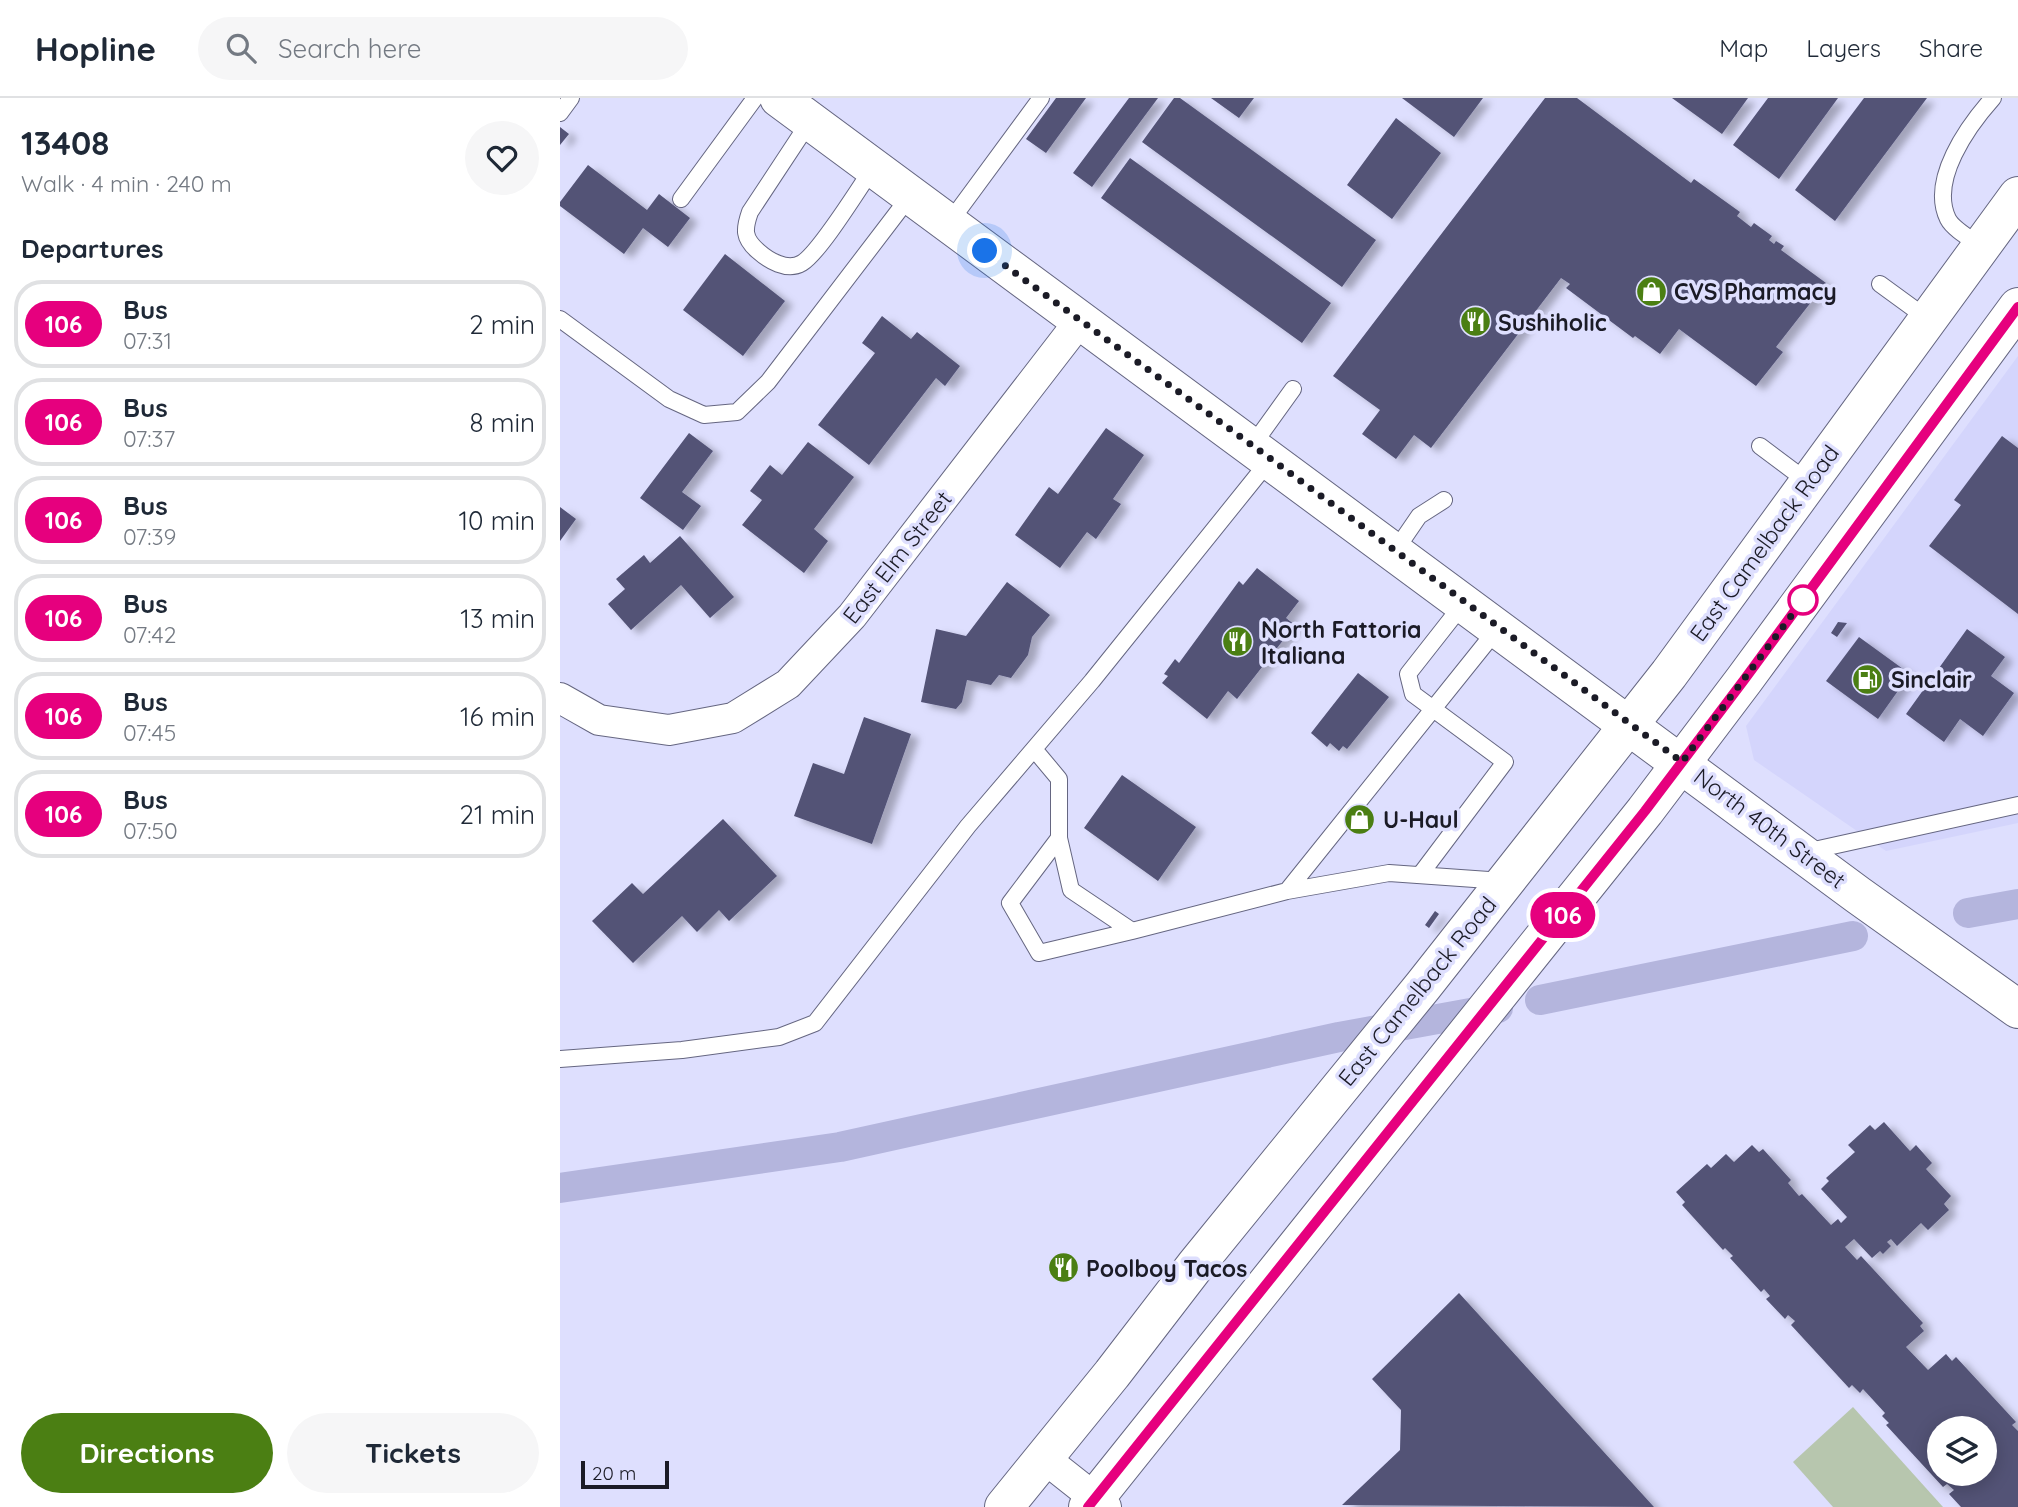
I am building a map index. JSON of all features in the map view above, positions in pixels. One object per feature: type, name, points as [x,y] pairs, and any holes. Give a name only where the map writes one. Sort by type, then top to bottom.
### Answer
[{"type":"main road","name":"North 40th Street","points":[[779,98],[1079,322],[1262,452],[1682,762],[1858,895],[1965,968],[2018,1009]]},
{"type":"main road","name":"East Camelback Road","points":[[1004,1507],[1195,1266],[1423,986],[1669,674],[2018,196]]},
{"type":"main road","points":[[1096,1504],[1682,762],[2018,307]]},
{"type":"street","name":"East Elm Street","points":[[560,698],[599,720],[669,730],[733,718],[788,684],[852,616],[1079,322]]},
{"type":"street","points":[[1044,1458],[1096,1504]]},
{"type":"lane","points":[[560,113],[571,98]]},
{"type":"lane","points":[[681,199],[755,98]]},
{"type":"lane","points":[[948,224],[1041,98]]},
{"type":"lane","points":[[1981,246],[1949,221],[1942,201],[1949,161],[1993,98]]},
{"type":"lane","points":[[810,121],[750,212],[745,228],[748,239],[765,257],[791,267],[801,264],[815,249],[873,168]]},
{"type":"lane","points":[[560,319],[668,400],[704,415],[737,412],[768,382],[910,196]]},
{"type":"lane","points":[[1880,284],[1928,319]]},
{"type":"lane","points":[[560,1059],[682,1050],[779,1037],[815,1023],[968,826],[1034,749],[1262,452],[1293,389]]},
{"type":"lane","points":[[1760,446],[1808,482]]},
{"type":"lane","points":[[1395,551],[1419,516],[1444,500]]},
{"type":"lane","points":[[1420,875],[1505,762],[1413,694],[1408,674],[1464,603]]},
{"type":"lane","points":[[1287,891],[1498,628]]},
{"type":"lane","points":[[1034,749],[1059,779],[1059,838],[1071,890],[1132,930]]},
{"type":"lane","points":[[1803,853],[2018,805]]},
{"type":"lane","points":[[1059,838],[1010,903],[1038,953],[1287,891],[1389,873],[1505,881]]},
{"type":"shaded area","points":[[2018,356],[2018,823],[1886,851],[1754,760],[1746,726]]},
{"type":"green space","points":[[1853,1407],[1943,1507],[1833,1507],[1793,1462]]},
{"type":"building","points":[[1056,98],[1086,98],[1046,153],[1026,139]]},
{"type":"building","points":[[1129,98],[1158,98],[1092,187],[1073,173]]},
{"type":"building","points":[[1174,98],[1180,98],[1376,240],[1342,287],[1142,142]]},
{"type":"building","points":[[1211,98],[1254,98],[1239,118]]},
{"type":"building","points":[[1402,98],[1483,98],[1454,137]]},
{"type":"building","points":[[1545,98],[1577,98],[1691,183],[1694,179],[1740,212],[1737,216],[1751,227],[1754,223],[1772,236],[1769,240],[1784,246],[1781,250],[1826,283],[1776,347],[1783,352],[1756,386],[1679,329],[1660,354],[1635,336],[1633,338],[1566,288],[1570,284],[1561,278],[1431,448],[1414,435],[1396,459],[1362,434],[1380,410],[1333,376]]},
{"type":"building","points":[[1672,98],[1748,98],[1722,134]]},
{"type":"building","points":[[1768,98],[1838,98],[1779,179],[1733,145]]},
{"type":"building","points":[[1864,98],[1927,98],[1835,221],[1795,190]]},
{"type":"building","points":[[1396,118],[1441,153],[1392,219],[1347,185]]},
{"type":"building","points":[[560,127],[569,134],[560,145]]},
{"type":"building","points":[[1130,158],[1331,303],[1302,343],[1101,198]]},
{"type":"building","points":[[588,165],[647,210],[659,194],[690,218],[668,247],[643,228],[624,254],[560,206],[560,202]]},
{"type":"building","points":[[725,254],[785,301],[743,356],[683,310]]},
{"type":"building","points":[[882,316],[911,339],[917,332],[960,366],[945,386],[936,378],[869,465],[818,425],[875,353],[862,343]]},
{"type":"building","points":[[1106,428],[1144,455],[1113,499],[1121,504],[1096,539],[1087,532],[1060,568],[1015,535],[1049,487],[1058,494]]},
{"type":"building","points":[[689,433],[713,451],[682,492],[701,506],[683,530],[640,498]]},
{"type":"building","points":[[2002,436],[2018,448],[2018,614],[1929,546],[1961,505],[1954,500]]},
{"type":"building","points":[[808,442],[854,477],[814,529],[828,541],[804,573],[742,525],[762,500],[750,491],[770,465],[782,475]]},
{"type":"building","points":[[560,507],[576,519],[560,541]]},
{"type":"building","points":[[680,536],[734,597],[710,618],[681,585],[631,630],[608,604],[625,589],[616,579],[644,555],[650,563]]},
{"type":"building","name":"North Fattoria Italiana","points":[[1257,568],[1299,601],[1286,618],[1295,625],[1237,699],[1228,691],[1207,719],[1162,683],[1168,676],[1164,674],[1175,659],[1179,663],[1239,581],[1243,585]]},
{"type":"building","points":[[1007,582],[1050,615],[1032,637],[1028,655],[1011,678],[999,675],[991,685],[967,680],[962,702],[956,709],[921,702],[936,629],[966,636]]},
{"type":"building","points":[[1838,622],[1847,623],[1837,637],[1831,633]]},
{"type":"building","points":[[1967,629],[2005,657],[1991,676],[2014,693],[1983,736],[1960,719],[1944,742],[1906,714]]},
{"type":"building","points":[[1859,637],[1910,674],[1878,719],[1826,681]]},
{"type":"building","points":[[1358,673],[1389,697],[1347,749],[1343,746],[1339,751],[1330,743],[1327,747],[1311,733]]},
{"type":"building","points":[[864,717],[911,734],[872,844],[794,816],[813,763],[844,774]]},
{"type":"building","points":[[1122,775],[1196,827],[1158,881],[1084,828]]},
{"type":"building","points":[[723,819],[777,876],[729,921],[719,910],[697,932],[682,916],[633,963],[592,921],[632,883],[643,894]]},
{"type":"building","points":[[1435,911],[1439,914],[1429,928],[1425,925]]},
{"type":"building","points":[[1884,1122],[1910,1151],[1916,1145],[1932,1163],[1926,1169],[1951,1196],[1944,1204],[1949,1210],[1928,1230],[1921,1223],[1897,1246],[1891,1239],[1887,1242],[1891,1246],[1883,1254],[1880,1251],[1872,1258],[1854,1239],[1845,1247],[1857,1260],[1861,1256],[1923,1323],[1920,1326],[1924,1331],[1906,1347],[1928,1370],[1946,1354],[1952,1361],[1956,1357],[2016,1422],[2012,1425],[2018,1431],[2018,1507],[1961,1507],[1949,1494],[1954,1490],[1949,1486],[1997,1486],[1997,1416],[1927,1416],[1927,1470],[1886,1425],[1889,1423],[1882,1416],[1885,1413],[1863,1389],[1860,1393],[1852,1385],[1849,1388],[1791,1325],[1795,1321],[1788,1315],[1785,1319],[1766,1299],[1770,1296],[1764,1289],[1761,1292],[1730,1258],[1733,1256],[1725,1248],[1723,1250],[1682,1205],[1685,1202],[1676,1192],[1707,1164],[1711,1168],[1726,1154],[1734,1162],[1752,1145],[1759,1152],[1763,1149],[1791,1180],[1788,1183],[1799,1196],[1802,1194],[1831,1225],[1838,1219],[1841,1223],[1847,1217],[1821,1189],[1829,1181],[1826,1178],[1855,1152],[1848,1145],[1870,1125],[1875,1130]]},
{"type":"building","points":[[1459,1293],[1654,1507],[1342,1505],[1400,1450],[1401,1410],[1372,1379]]},
{"type":"waterway","points":[[1968,913],[2018,904]]},
{"type":"waterway","points":[[1540,1000],[1853,936]]},
{"type":"waterway","points":[[560,1188],[840,1147],[1339,1037],[1498,1008]]},
{"type":"bus line","name":"106","points":[[1088,1507],[1645,811],[2018,307]]},
{"type":"place","name":"CVS Pharmacy","points":[[1651,291]]},
{"type":"place","name":"Sushiholic","points":[[1475,322]]},
{"type":"place","name":"North Fattoria Italiana","points":[[1238,642]]},
{"type":"place","name":"Sinclair","points":[[1868,679]]},
{"type":"place","name":"U-Haul","points":[[1360,819]]},
{"type":"place","name":"Poolboy Tacos","points":[[1063,1268]]},
{"type":"route","points":[[985,251],[1682,762],[1803,600]]}]
